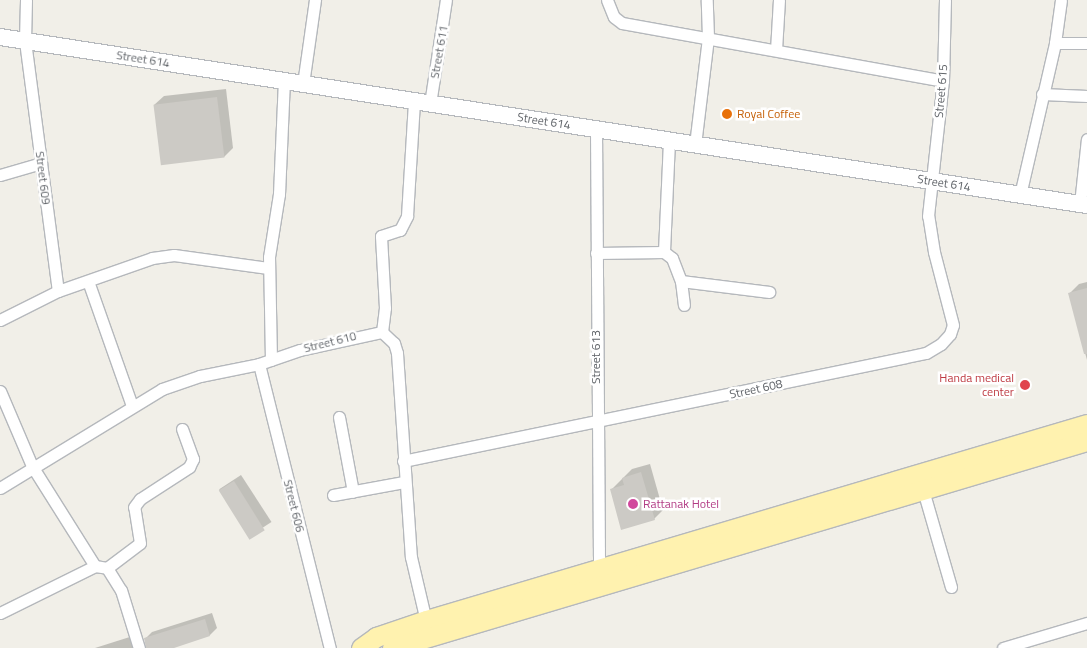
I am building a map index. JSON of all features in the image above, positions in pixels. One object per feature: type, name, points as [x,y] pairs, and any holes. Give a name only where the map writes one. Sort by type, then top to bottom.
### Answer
[{"type":"main road","points":[[362,648],[376,637],[428,628],[599,577],[1087,424]]},
{"type":"main road","points":[[599,577],[923,490],[1087,441]]},
{"type":"main road","points":[[392,648],[428,628]]},
{"type":"street","name":"Street 609","points":[[26,0],[25,41],[58,291]]},
{"type":"street","points":[[303,84],[315,0]]},
{"type":"street","name":"Street 611","points":[[382,332],[385,308],[381,236],[400,230],[407,216],[422,102],[446,0]]},
{"type":"street","points":[[607,0],[614,17],[622,23],[708,37],[943,81]]},
{"type":"street","points":[[695,145],[708,37],[707,0]]},
{"type":"street","points":[[776,50],[780,0]]},
{"type":"street","name":"Street 615","points":[[930,181],[943,81],[945,0]]},
{"type":"street","points":[[1020,195],[1055,43],[1061,0]]},
{"type":"street","name":"Street 614","points":[[0,37],[1083,205]]},
{"type":"street","points":[[1055,43],[1087,43]]},
{"type":"street","points":[[271,360],[268,268],[279,194],[284,81]]},
{"type":"street","points":[[1042,94],[1087,96]]},
{"type":"street","name":"Street 613","points":[[596,129],[596,423],[599,577]]},
{"type":"street","points":[[1083,205],[1087,138]]},
{"type":"street","points":[[664,252],[668,141]]},
{"type":"street","points":[[0,175],[41,163]]},
{"type":"street","name":"Street 608","points":[[403,461],[596,423],[926,353],[940,344],[953,324],[932,243],[928,216],[930,181]]},
{"type":"street","points":[[596,253],[664,252],[672,258],[681,281],[684,305]]},
{"type":"street","points":[[0,320],[58,291],[152,258],[174,255],[268,268]]},
{"type":"street","points":[[88,281],[132,406]]},
{"type":"street","points":[[681,281],[769,292]]},
{"type":"street","points":[[382,332],[394,343],[398,353],[404,482],[411,557],[428,628]]},
{"type":"street","name":"Street 610","points":[[0,488],[32,466],[162,389],[200,376],[259,364],[300,350],[382,332]]},
{"type":"street","name":"Street 606","points":[[259,364],[330,648]]},
{"type":"street","points":[[0,391],[32,466],[95,566]]},
{"type":"street","points":[[339,417],[353,492]]},
{"type":"street","points":[[0,613],[95,566],[107,568],[140,543],[140,532],[133,517],[134,507],[140,499],[189,467],[193,459],[182,429]]},
{"type":"street","points":[[333,496],[404,482]]},
{"type":"street","points":[[923,490],[951,587]]},
{"type":"street","points":[[107,568],[121,590],[139,648]]},
{"type":"street","points":[[1003,648],[1087,623]]},
{"type":"building","points":[[217,97],[224,158],[161,165],[153,105]]},
{"type":"building","points":[[1087,288],[1087,354],[1084,354],[1068,293]]},
{"type":"building","points":[[641,472],[655,520],[621,530],[610,489],[624,485],[622,478]]},
{"type":"building","points":[[234,481],[265,530],[249,540],[219,491]]},
{"type":"building","points":[[205,619],[210,636],[174,648],[146,648],[144,638]]},
{"type":"place","name":"Royal Coffee","points":[[727,114]]},
{"type":"place","name":"Handa medical center","points":[[1025,385]]},
{"type":"place","name":"Rattanak Hotel","points":[[633,504]]}]
